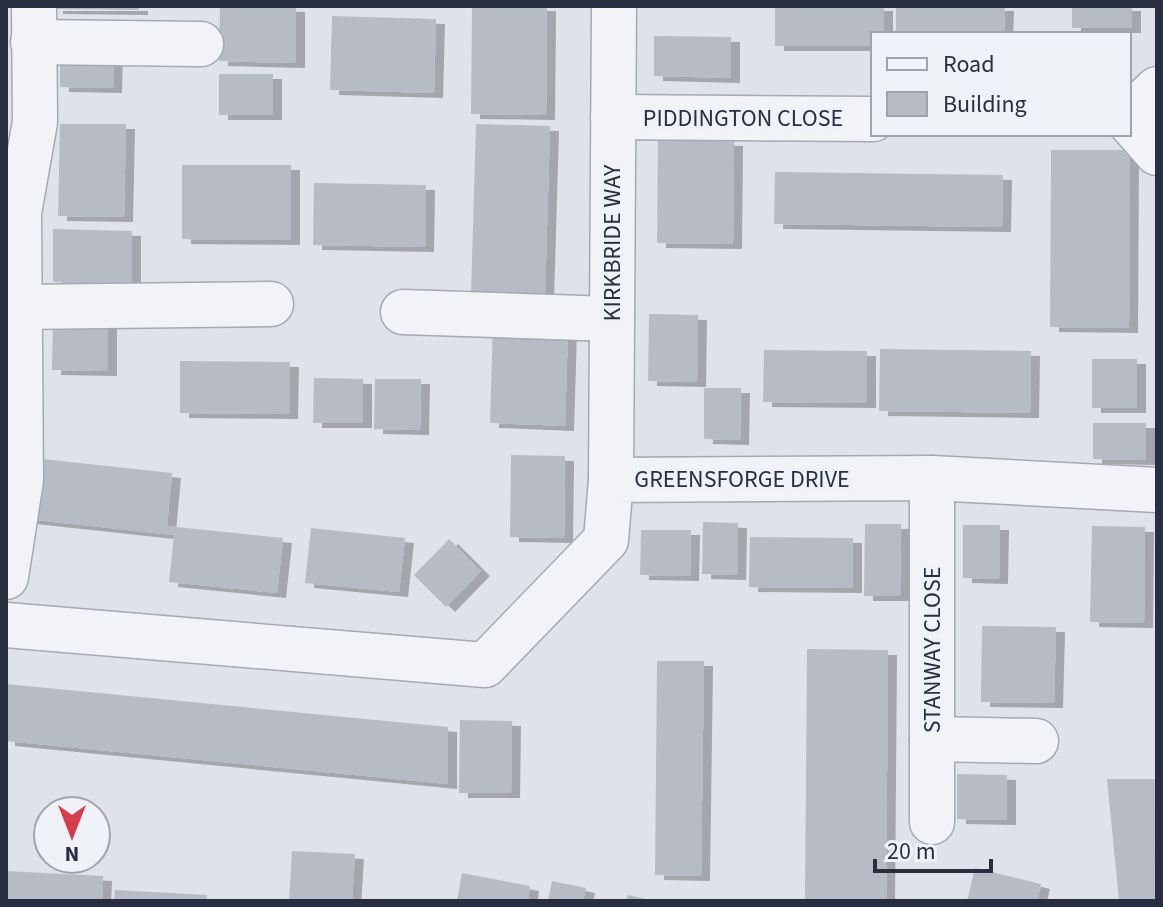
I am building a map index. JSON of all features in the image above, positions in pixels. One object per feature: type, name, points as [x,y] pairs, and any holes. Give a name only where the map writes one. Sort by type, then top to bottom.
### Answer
[{"type":"street","name":"KIRKBRIDE WAY","points":[[611,480],[614,6]]},
{"type":"street","points":[[6,577],[21,480],[19,307],[12,212],[35,122],[34,24],[201,44]]},
{"type":"street","points":[[1131,117],[1157,89]]},
{"type":"street","name":"PIDDINGTON CLOSE","points":[[613,117],[871,119]]},
{"type":"street","points":[[1131,121],[1157,153]]},
{"type":"street","points":[[19,307],[271,304]]},
{"type":"street","points":[[403,312],[612,319]]},
{"type":"street","name":"GREENSFORGE DRIVE","points":[[6,625],[485,665],[606,540],[611,480],[932,478],[1157,490]]},
{"type":"street","name":"STANWAY CLOSE","points":[[932,478],[932,822]]},
{"type":"street","points":[[932,739],[1036,741]]},
{"type":"building","points":[[54,6],[139,6],[139,10],[54,9]]},
{"type":"building","points":[[220,6],[296,7],[296,63],[219,61]]},
{"type":"building","points":[[472,6],[547,6],[546,115],[471,114]]},
{"type":"building","points":[[775,6],[884,6],[884,32],[871,32],[871,46],[775,46]]},
{"type":"building","points":[[896,6],[1005,6],[1004,32],[896,32]]},
{"type":"building","points":[[1072,6],[1132,6],[1132,28],[1072,28]]},
{"type":"building","points":[[332,16],[436,19],[434,93],[330,90]]},
{"type":"building","points":[[654,36],[731,37],[731,78],[654,76]]},
{"type":"building","points":[[60,39],[114,39],[113,88],[60,87]]},
{"type":"building","points":[[219,74],[273,74],[273,115],[219,115]]},
{"type":"building","points":[[60,124],[126,124],[124,217],[58,216]]},
{"type":"building","points":[[476,124],[550,126],[545,295],[471,293]]},
{"type":"building","points":[[658,139],[734,141],[733,244],[657,243]]},
{"type":"building","points":[[1051,150],[1130,150],[1129,328],[1050,327]]},
{"type":"building","points":[[182,165],[291,165],[291,240],[182,239]]},
{"type":"building","points":[[775,172],[1003,175],[1002,227],[774,224]]},
{"type":"building","points":[[314,183],[426,185],[425,247],[313,245]]},
{"type":"building","points":[[53,229],[132,231],[132,283],[53,282]]},
{"type":"building","points":[[649,314],[698,315],[697,382],[648,381]]},
{"type":"building","points":[[53,317],[108,317],[108,371],[52,370]]},
{"type":"building","points":[[493,325],[568,327],[565,426],[490,423]]},
{"type":"building","points":[[880,349],[1031,351],[1030,413],[879,411]]},
{"type":"building","points":[[764,350],[867,351],[867,403],[763,402]]},
{"type":"building","points":[[1092,359],[1137,359],[1137,408],[1092,408]]},
{"type":"building","points":[[180,361],[290,362],[289,414],[180,413]]},
{"type":"building","points":[[314,378],[363,379],[363,423],[313,423]]},
{"type":"building","points":[[375,379],[421,379],[420,430],[374,429]]},
{"type":"building","points":[[704,388],[741,388],[740,440],[704,439]]},
{"type":"building","points":[[1093,423],[1146,423],[1146,460],[1093,459]]},
{"type":"building","points":[[511,455],[565,456],[564,538],[510,537]]},
{"type":"building","points":[[33,458],[172,473],[167,526],[283,538],[277,593],[169,582],[174,535],[27,519]]},
{"type":"building","points":[[703,522],[738,523],[737,575],[702,574]]},
{"type":"building","points":[[865,524],[901,524],[900,596],[864,596]]},
{"type":"building","points":[[963,525],[1000,525],[999,579],[963,578]]},
{"type":"building","points":[[1092,526],[1145,527],[1144,623],[1090,622]]},
{"type":"building","points":[[311,528],[405,538],[399,592],[305,583]]},
{"type":"building","points":[[641,530],[691,530],[690,576],[640,575]]},
{"type":"building","points":[[750,537],[853,538],[853,588],[749,587]]},
{"type":"building","points":[[449,539],[481,571],[446,607],[414,575]]},
{"type":"building","points":[[982,626],[1056,627],[1054,703],[981,702]]},
{"type":"building","points":[[807,649],[888,650],[886,901],[805,901]]},
{"type":"building","points":[[657,661],[704,661],[701,876],[655,875]]},
{"type":"building","points":[[6,684],[448,727],[448,784],[6,741]]},
{"type":"building","points":[[460,720],[512,721],[511,793],[459,793]]},
{"type":"building","points":[[957,774],[1007,775],[1007,820],[957,819]]},
{"type":"building","points":[[1107,779],[1155,779],[1157,901],[1119,901]]},
{"type":"building","points":[[292,851],[355,854],[352,901],[289,901]]},
{"type":"building","points":[[975,868],[1041,884],[1037,901],[967,901]]},
{"type":"building","points":[[6,871],[32,872],[32,875],[103,876],[102,901],[6,901]]},
{"type":"building","points":[[462,873],[530,886],[528,901],[457,901]]},
{"type":"building","points":[[552,881],[586,888],[583,901],[548,901]]},
{"type":"building","points":[[115,890],[207,895],[207,901],[114,901]]},
{"type":"building","points":[[628,895],[651,900],[626,901]]}]
